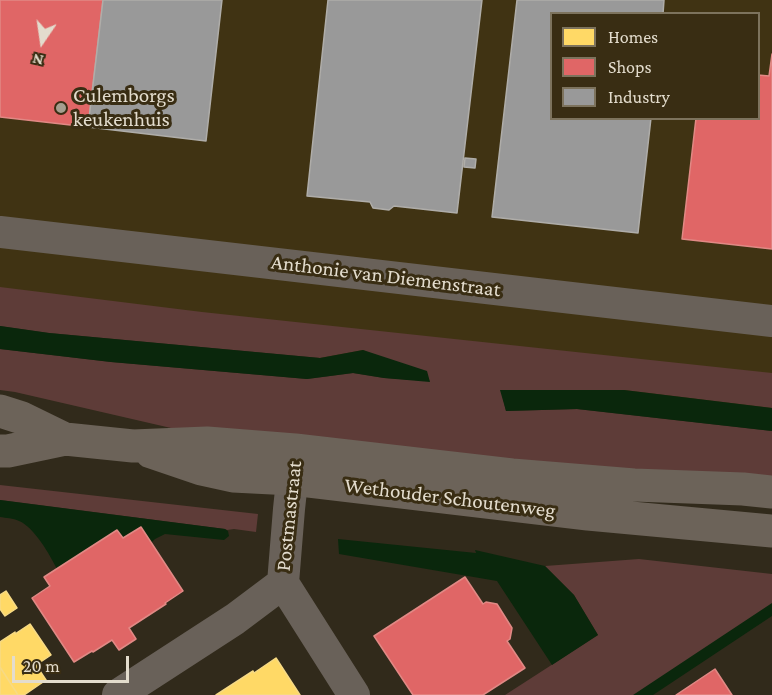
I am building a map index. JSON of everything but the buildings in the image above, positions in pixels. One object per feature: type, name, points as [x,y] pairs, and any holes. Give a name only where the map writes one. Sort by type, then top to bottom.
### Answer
[{"type":"street","name":"Anthonie van Diemenstraat","points":[[0,232],[772,321]]},
{"type":"street","name":"Wethouder Schoutenweg","points":[[0,411],[22,418],[65,440]]},
{"type":"street","name":"Wethouder Schoutenweg","points":[[0,452],[65,440],[132,446],[207,444],[294,464],[588,514],[772,531]]},
{"type":"street","name":"Wethouder Schoutenweg","points":[[294,464],[772,492]]},
{"type":"street","name":"Postmastraat","points":[[294,464],[283,583],[354,695]]},
{"type":"street","name":"Postmastraat","points":[[118,695],[235,619],[283,583]]},
{"type":"shaded area","points":[[0,0],[772,0],[772,412],[0,319]]},
{"type":"shaded area","points":[[0,287],[202,312],[772,373],[772,408],[624,390],[501,390],[506,411],[577,409],[772,431],[772,478],[575,474],[299,445],[171,428],[0,390],[0,349],[111,362],[307,379],[353,373],[430,381],[363,350],[320,358],[49,333],[0,326]]},
{"type":"shaded area","points":[[0,326],[49,333],[320,358],[363,350],[427,371],[430,382],[353,373],[307,379],[111,362],[0,349]]},
{"type":"shaded area","points":[[500,390],[624,390],[772,408],[772,431],[577,409],[506,411]]},
{"type":"shaded area","points":[[0,485],[258,514],[256,532],[0,500]]},
{"type":"shaded area","points":[[0,500],[225,529],[229,536],[224,540],[165,534],[151,543],[141,527],[123,538],[117,530],[57,569],[46,549],[25,524],[0,517]]},
{"type":"shaded area","points":[[338,539],[476,553],[475,550],[545,566],[574,595],[598,635],[552,665],[497,581],[339,554]]},
{"type":"shaded area","points":[[639,559],[772,574],[772,604],[646,695],[505,695],[598,635],[574,595],[545,566]]},
{"type":"shaded area","points":[[772,603],[772,616],[653,695],[633,695]]},
{"type":"place","name":"Culemborgs keukenhuis","points":[[61,108]]}]
